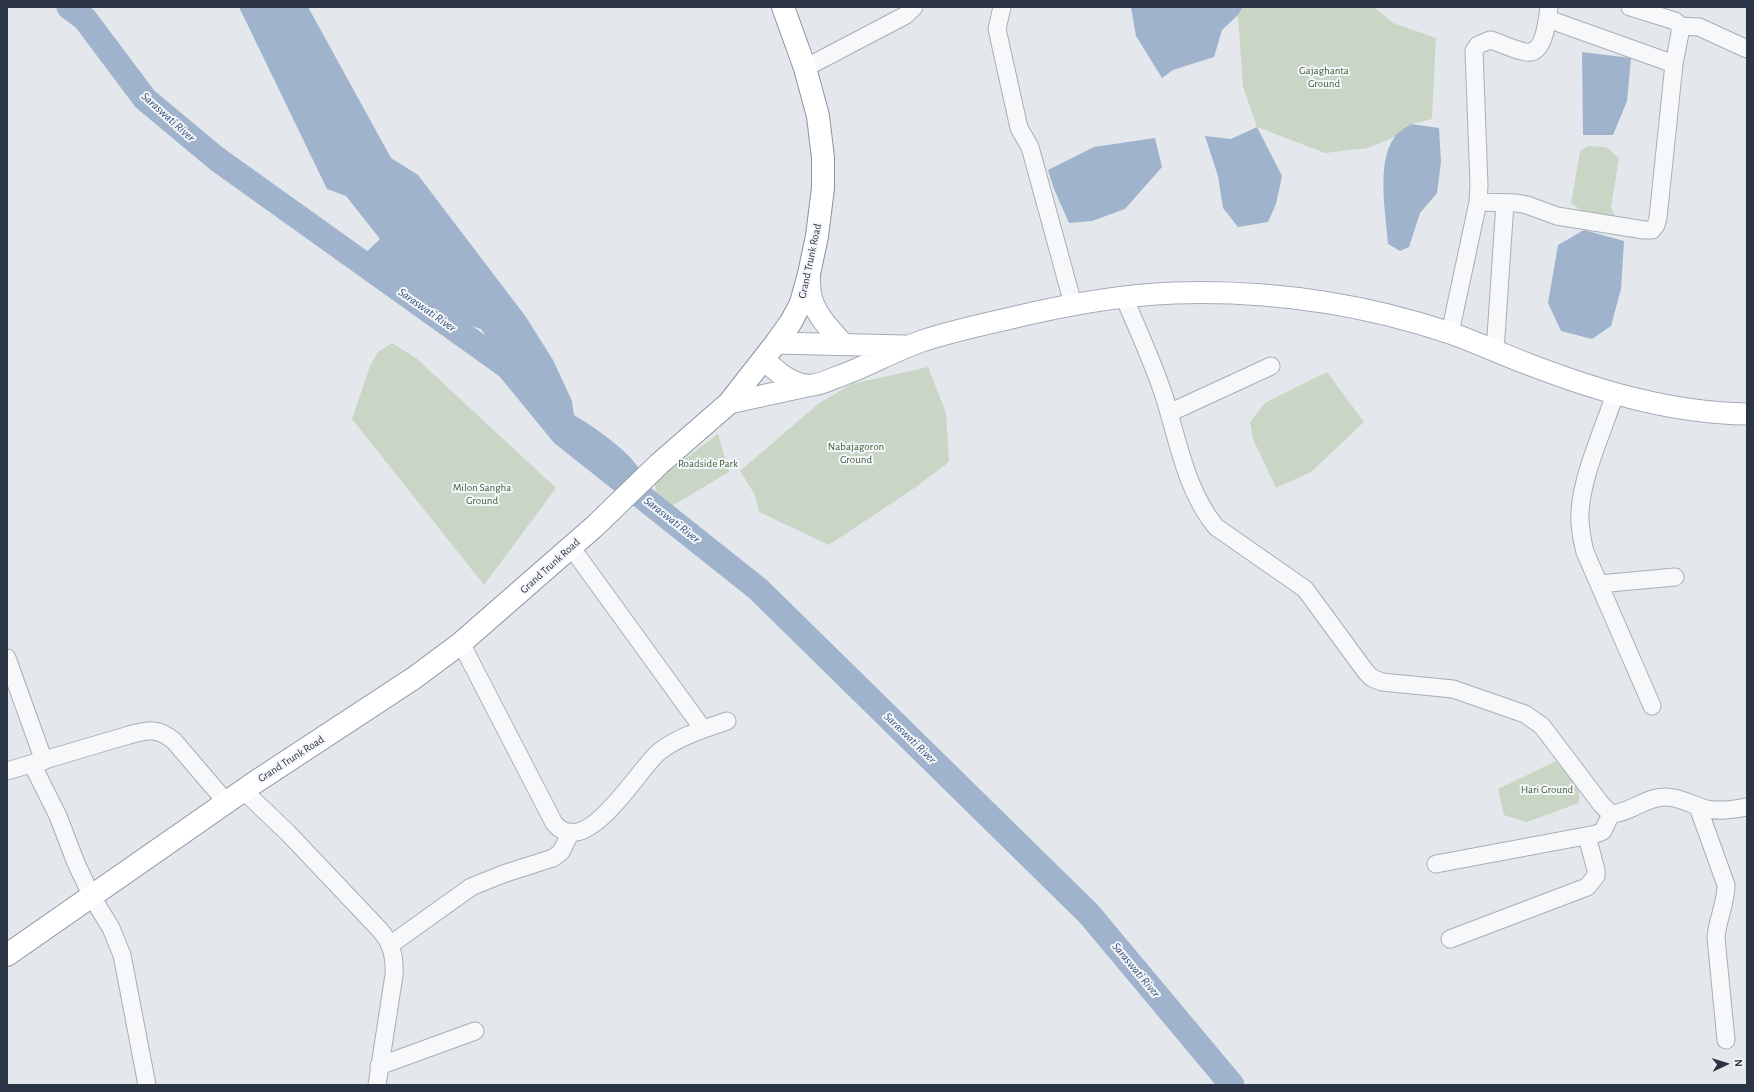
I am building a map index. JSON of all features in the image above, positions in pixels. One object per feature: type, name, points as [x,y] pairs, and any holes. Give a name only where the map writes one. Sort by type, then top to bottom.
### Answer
[{"type":"highway","name":"Grand Trunk Road","points":[[7,955],[235,797],[414,678],[462,643],[595,526],[659,464],[729,403],[764,360],[791,322],[801,303],[809,274],[823,188],[823,158],[818,116],[805,68],[783,7]]},
{"type":"main road","points":[[809,274],[811,298],[816,311],[844,345]]},
{"type":"main road","points":[[729,403],[812,385],[850,372],[909,346],[955,330],[1074,304],[1124,297],[1173,293],[1211,293],[1255,294],[1352,307],[1417,323],[1450,333],[1495,351],[1615,394],[1676,406],[1747,414]]},
{"type":"main road","points":[[776,343],[909,346]]},
{"type":"main road","points":[[764,360],[790,381],[812,385]]},
{"type":"street","points":[[805,68],[906,15],[914,7]]},
{"type":"street","points":[[1002,7],[997,29],[1019,128],[1030,146],[1074,304]]},
{"type":"street","points":[[1630,7],[1675,21],[1680,26],[1699,27],[1747,49]]},
{"type":"street","points":[[1450,333],[1478,202],[1479,185],[1474,51],[1478,45],[1490,40],[1525,52],[1532,52],[1538,49],[1542,42],[1548,13],[1674,64]]},
{"type":"street","points":[[1478,202],[1527,205],[1557,216],[1652,230],[1656,225],[1658,218],[1674,64],[1680,26]]},
{"type":"street","points":[[1495,351],[1505,203]]},
{"type":"street","points":[[1124,297],[1159,383],[1190,481],[1206,515],[1216,528],[1305,589],[1372,678],[1382,682],[1453,689],[1525,714],[1542,726],[1601,804],[1611,814],[1619,814],[1660,797],[1668,797],[1716,810],[1747,807]]},
{"type":"street","points":[[1169,413],[1271,366]]},
{"type":"street","points":[[1615,394],[1586,478],[1580,514],[1581,531],[1585,552],[1652,706]]},
{"type":"street","points":[[571,547],[703,729]]},
{"type":"street","points":[[1599,584],[1675,577]]},
{"type":"street","points":[[462,643],[554,823],[559,830],[571,832],[584,828],[609,811],[619,801],[650,761],[660,751],[688,735],[727,721]]},
{"type":"street","points":[[7,658],[38,762],[76,863],[92,897],[111,928],[122,955],[147,1085]]},
{"type":"street","points":[[7,771],[144,731],[165,733],[235,797],[299,844],[387,938],[395,959],[394,975],[377,1085]]},
{"type":"street","points":[[1698,806],[1726,885],[1726,896],[1717,927],[1716,938],[1726,1040]]},
{"type":"street","points":[[1436,864],[1587,836],[1603,831],[1611,814]]},
{"type":"street","points":[[390,945],[471,887],[503,874],[553,858],[561,852],[571,832]]},
{"type":"street","points":[[1450,939],[1587,887],[1596,876],[1596,870],[1587,836]]},
{"type":"street","points":[[379,1066],[475,1031]]},
{"type":"green space","name":"Gajaghanta Ground","points":[[1243,7],[1374,7],[1393,23],[1436,38],[1432,119],[1411,124],[1394,137],[1368,148],[1325,153],[1257,127],[1243,87],[1238,15]]},
{"type":"green space","points":[[1588,146],[1606,147],[1619,158],[1611,207],[1620,228],[1589,224],[1581,210],[1571,203],[1580,151]]},
{"type":"green space","name":"Milon Sangha Ground","points":[[392,343],[416,358],[556,488],[484,585],[352,419],[370,366],[378,352]]},
{"type":"green space","name":"Nabajagoron Ground","points":[[928,367],[946,413],[949,462],[916,487],[829,545],[759,512],[755,495],[740,471],[818,404],[852,384]]},
{"type":"green space","points":[[1327,372],[1364,422],[1311,472],[1276,488],[1253,439],[1250,422],[1265,403]]},
{"type":"green space","name":"Roadside Park","points":[[718,434],[729,472],[662,512],[654,482]]},
{"type":"green space","name":"Hari Ground","points":[[1556,761],[1579,788],[1579,803],[1527,822],[1504,815],[1498,789]]},
{"type":"water","points":[[239,7],[308,7],[391,158],[418,175],[526,317],[553,360],[572,401],[574,415],[601,432],[635,462],[640,470],[626,484],[563,434],[508,367],[481,329],[431,312],[358,260],[380,239],[346,196],[327,189]]},
{"type":"water","points":[[1131,7],[1243,7],[1238,15],[1222,30],[1214,57],[1173,70],[1162,78],[1136,36]]},
{"type":"water","points":[[1582,52],[1631,58],[1627,101],[1613,135],[1583,135]]},
{"type":"water","points":[[1411,124],[1439,128],[1441,162],[1437,193],[1420,213],[1409,247],[1400,251],[1388,244],[1384,204],[1385,161],[1388,149],[1395,136]]},
{"type":"water","points":[[1257,127],[1282,176],[1276,204],[1268,222],[1238,227],[1223,208],[1218,176],[1205,136],[1231,139]]},
{"type":"water","points":[[1155,138],[1162,167],[1125,209],[1092,221],[1069,223],[1054,189],[1048,170],[1094,147]]},
{"type":"water","points":[[1584,230],[1624,241],[1621,289],[1611,326],[1592,339],[1561,331],[1548,303],[1558,245]]},
{"type":"waterway","name":"Saraswati River","points":[[69,7],[85,19],[145,99],[217,159],[508,367],[563,434],[758,589],[1089,914],[1232,1085]]}]
